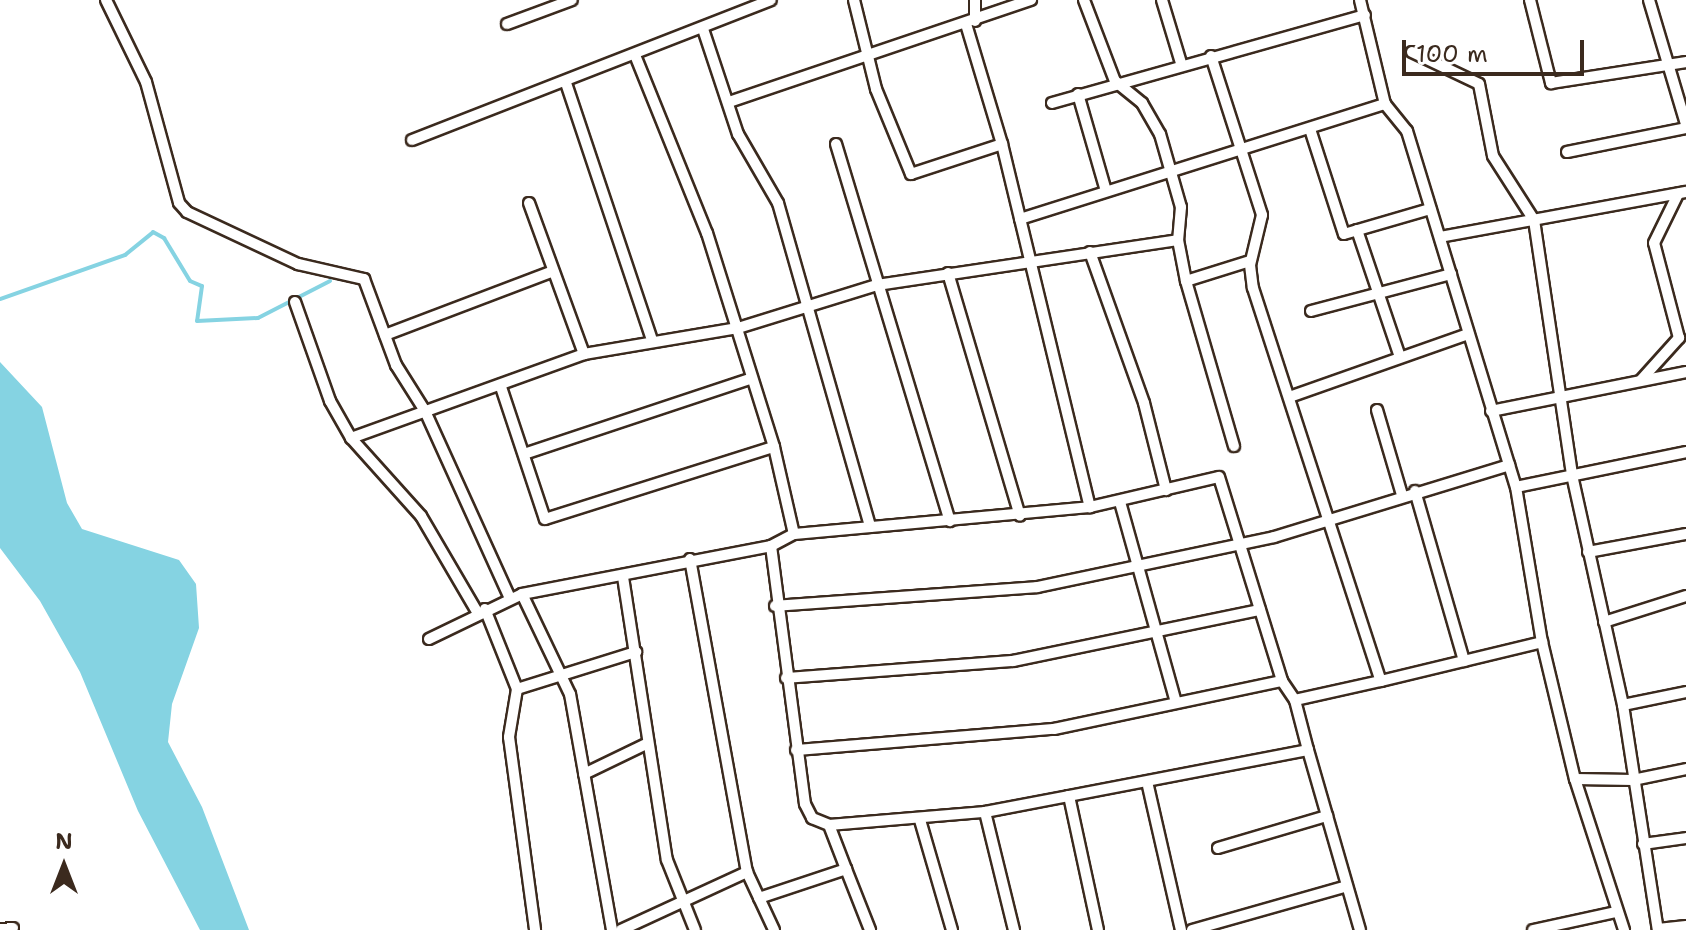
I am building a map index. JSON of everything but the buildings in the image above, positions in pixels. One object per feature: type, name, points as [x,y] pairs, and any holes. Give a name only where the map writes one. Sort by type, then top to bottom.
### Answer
[{"type":"street","points":[[106,0],[146,82],[179,203],[274,255],[364,279],[385,335],[425,411],[510,598]]},
{"type":"street","points":[[507,24],[572,0]]},
{"type":"street","points":[[412,140],[566,83],[771,0]]},
{"type":"street","points":[[854,0],[867,57],[911,174],[1002,144]]},
{"type":"street","points":[[975,0],[970,22],[1090,507]]},
{"type":"street","points":[[729,102],[1031,0]]},
{"type":"street","points":[[1084,0],[1115,81],[1149,112],[1171,170],[1182,216],[1178,240],[1186,281],[1234,446]]},
{"type":"street","points":[[1162,0],[1181,63]]},
{"type":"street","points":[[1360,0],[1385,104],[1407,131],[1516,487],[1542,642],[1575,779],[1624,930]]},
{"type":"street","points":[[1530,0],[1551,83],[1686,62]]},
{"type":"street","points":[[1567,152],[1686,126],[1649,0]]},
{"type":"street","points":[[1052,103],[1115,81],[1365,15]]},
{"type":"street","points":[[703,29],[738,134],[778,203],[804,308],[870,527]]},
{"type":"street","points":[[1412,52],[1479,84],[1493,156],[1534,220],[1564,394],[1572,475],[1623,705],[1658,930],[1686,926]]},
{"type":"street","points":[[635,55],[738,328],[774,447],[794,534]]},
{"type":"street","points":[[1211,56],[1262,215],[1250,261],[1253,288],[1292,396],[1381,681]]},
{"type":"street","points":[[566,83],[652,340]]},
{"type":"street","points":[[1078,94],[1106,191]]},
{"type":"street","points":[[1020,219],[1385,104]]},
{"type":"street","points":[[1310,129],[1344,234],[1430,209]]},
{"type":"street","points":[[836,144],[950,521]]},
{"type":"street","points":[[1440,237],[1682,193]]},
{"type":"street","points":[[1641,380],[1679,338],[1654,243],[1682,193]]},
{"type":"street","points":[[529,203],[551,272],[584,354]]},
{"type":"street","points":[[1357,230],[1399,354]]},
{"type":"street","points":[[351,438],[501,387],[584,354],[652,340],[738,328],[877,285],[1178,240]]},
{"type":"street","points":[[1090,252],[1144,403],[1166,490]]},
{"type":"street","points":[[1186,281],[1250,261]]},
{"type":"street","points":[[385,335],[551,272]]},
{"type":"street","points":[[948,273],[1020,516]]},
{"type":"street","points":[[1311,311],[1451,274]]},
{"type":"street","points":[[295,302],[330,401],[351,438],[421,516],[481,611],[517,689],[509,737],[535,930]]},
{"type":"street","points":[[1292,396],[1399,354],[1468,334]]},
{"type":"street","points":[[1491,411],[1686,372]]},
{"type":"street","points":[[527,453],[752,378]]},
{"type":"street","points":[[501,387],[527,453],[545,519],[774,447]]},
{"type":"street","points":[[1377,410],[1402,495]]},
{"type":"street","points":[[1516,487],[1686,452]]},
{"type":"street","points":[[775,606],[1037,587],[1138,563],[1239,544],[1331,520],[1402,495],[1509,465]]},
{"type":"street","points":[[429,639],[481,611],[522,594],[623,577],[690,559],[771,546],[794,534],[1020,516],[1090,507],[1219,477],[1282,681],[1295,700],[1360,930]]},
{"type":"street","points":[[1415,491],[1464,661]]},
{"type":"street","points":[[1120,502],[1160,636],[1175,699]]},
{"type":"street","points":[[1588,552],[1686,534]]},
{"type":"street","points":[[771,546],[775,606],[805,804],[812,818],[829,825],[920,820],[985,812],[1069,796],[1148,786],[1308,750]]},
{"type":"street","points":[[690,559],[747,872],[774,930]]},
{"type":"street","points":[[623,577],[636,652],[646,744],[681,901],[695,930]]},
{"type":"street","points":[[522,594],[558,676],[570,694],[612,930]]},
{"type":"street","points":[[1604,622],[1686,596]]},
{"type":"street","points":[[786,678],[1013,661],[1160,636],[1260,610]]},
{"type":"street","points":[[1295,700],[1542,642]]},
{"type":"street","points":[[517,689],[636,652]]},
{"type":"street","points":[[796,750],[1054,729],[1175,699],[1282,681]]},
{"type":"street","points":[[1623,705],[1686,692]]},
{"type":"street","points":[[584,774],[646,744]]},
{"type":"street","points":[[1575,779],[1633,780],[1686,769]]},
{"type":"street","points":[[1148,786],[1181,930]]},
{"type":"street","points":[[1069,796],[1098,930]]},
{"type":"street","points":[[985,812],[1014,930]]},
{"type":"street","points":[[1218,848],[1327,816]]},
{"type":"street","points":[[920,820],[952,930]]},
{"type":"street","points":[[829,825],[870,930]]},
{"type":"street","points":[[1643,844],[1686,838]]},
{"type":"street","points":[[759,898],[846,869]]},
{"type":"street","points":[[621,930],[747,872]]},
{"type":"street","points":[[1192,930],[1347,886]]},
{"type":"street","points":[[1533,930],[1616,912]]},
{"type":"street","points":[[0,929],[13,928]]},
{"type":"water","points":[[0,362],[42,407],[67,503],[82,529],[179,560],[196,584],[199,628],[172,704],[168,742],[202,807],[249,930],[200,930],[138,811],[80,672],[40,601],[0,548]]},
{"type":"waterway","points":[[0,299],[125,255],[153,232],[164,238],[190,281],[202,286],[197,321],[258,318],[330,281]]}]
